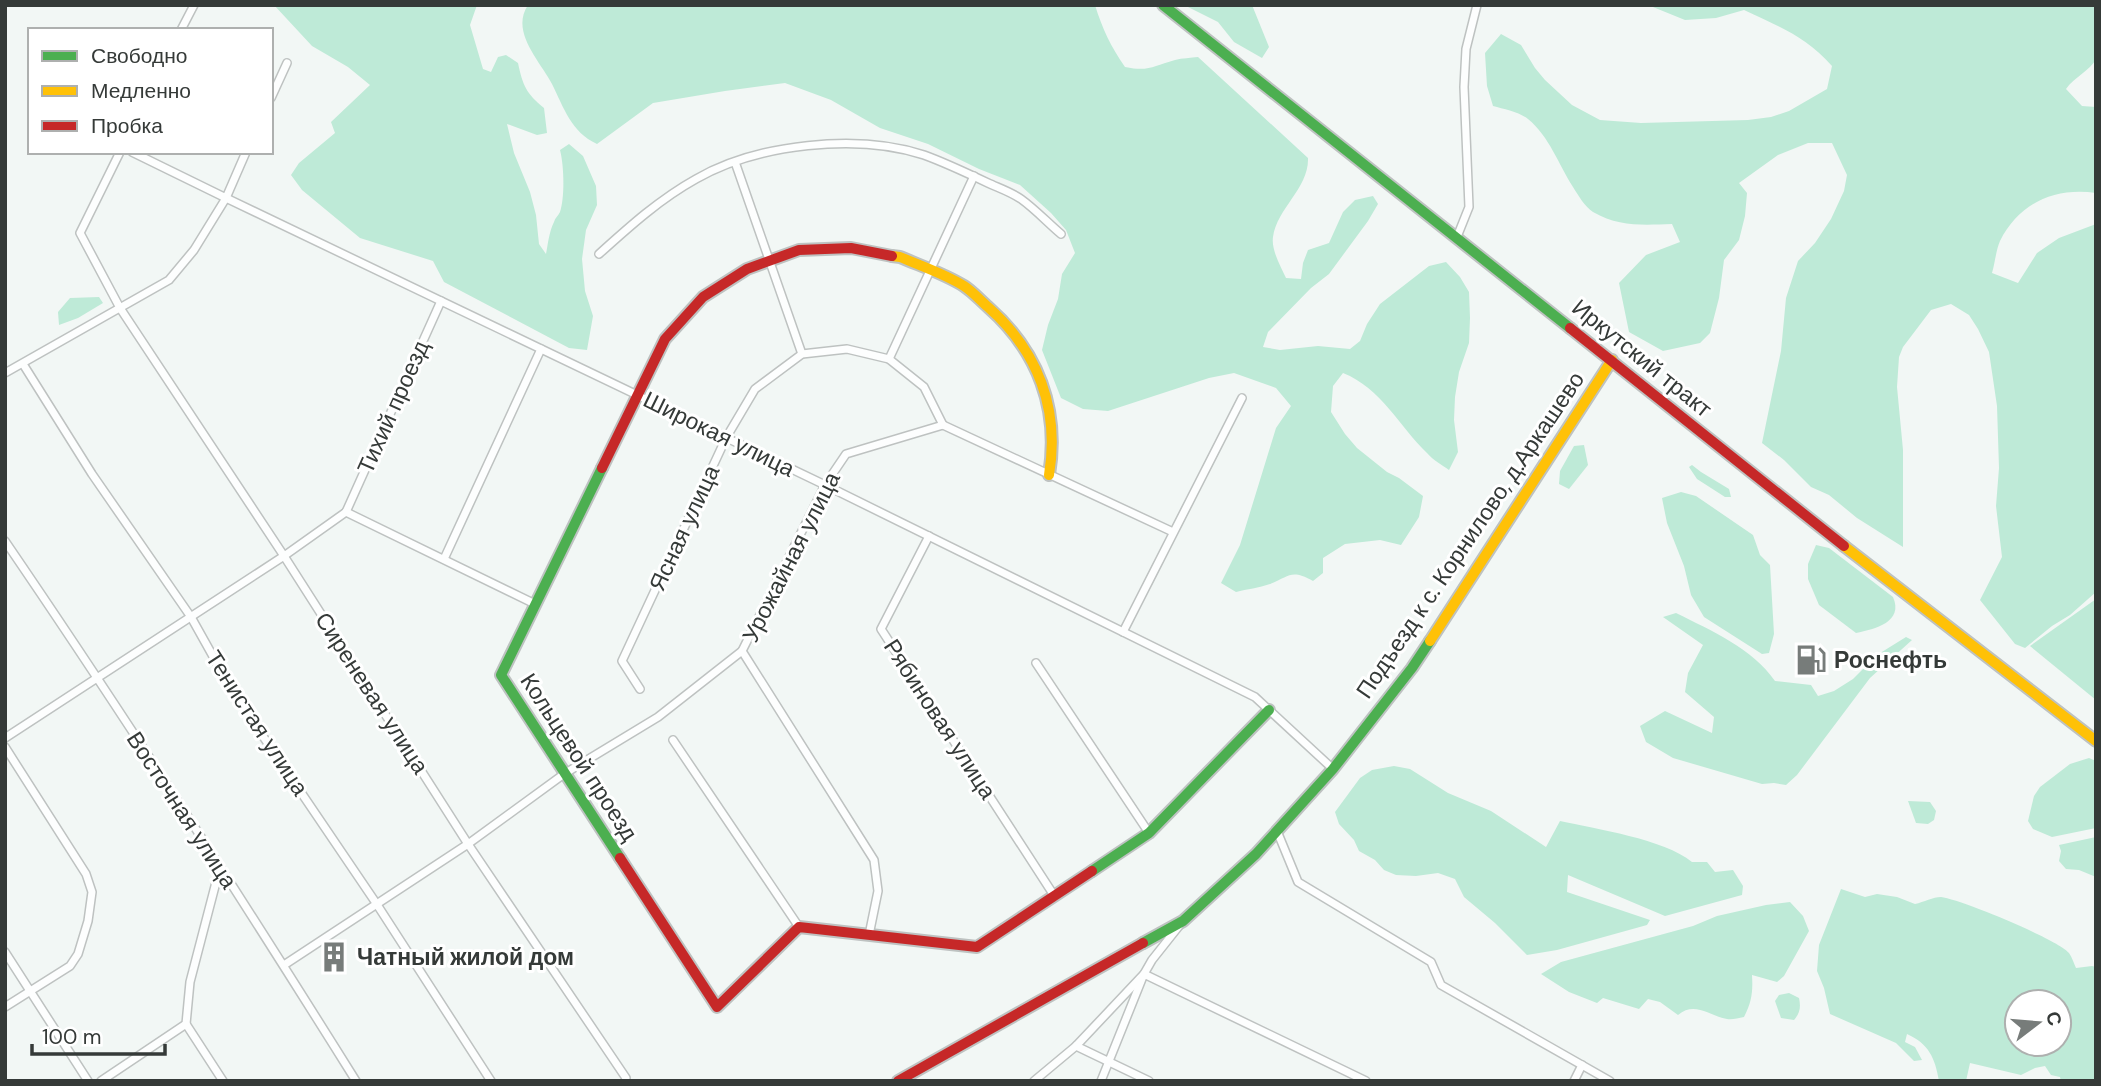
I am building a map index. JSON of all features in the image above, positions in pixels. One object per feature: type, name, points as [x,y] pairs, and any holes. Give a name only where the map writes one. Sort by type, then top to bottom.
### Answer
[{"type":"street","points":[[182,28],[194,5]]},
{"type":"street","name":"Иркутский тракт","points":[[1163,5],[1929,613],[2096,741]]},
{"type":"street","points":[[1457,237],[1469,206],[1465,61],[1477,5]]},
{"type":"street","points":[[273,94],[287,63]]},
{"type":"street","points":[[599,254],[635,222],[698,177],[778,149],[825,144],[872,145],[922,155],[1021,199],[1061,234]]},
{"type":"street","name":"Сиреневая улица","points":[[119,154],[80,233],[120,307],[284,556],[468,844],[626,1079]]},
{"type":"street","name":"Широкая улица","points":[[136,154],[825,485],[1255,697],[1333,769]]},
{"type":"street","points":[[5,373],[169,280],[194,250],[226,198],[245,154]]},
{"type":"street","points":[[735,162],[802,354],[848,349],[889,359],[924,387],[943,425],[1173,532]]},
{"type":"street","points":[[889,359],[974,176]]},
{"type":"street","name":"Кольцевой проезд","points":[[799,927],[717,1007],[501,675],[665,339],[704,297],[747,268],[769,260],[799,250],[851,248],[900,257],[964,286],[1006,323],[1034,362],[1049,409],[1053,451],[1049,475]]},
{"type":"street","name":"Тихий проезд","points":[[346,512],[440,301]]},
{"type":"street","points":[[444,559],[541,349]]},
{"type":"street","name":"Ясная улица","points":[[640,689],[622,661],[726,438],[755,389],[802,354]]},
{"type":"street","name":"Подъезд к с. Корнилово, д.Аркашево","points":[[898,1081],[1183,921],[1256,854],[1333,769],[1412,668],[1612,360]]},
{"type":"street","name":"Тенистая улица","points":[[23,364],[92,474],[191,617],[233,692],[376,903],[491,1081]]},
{"type":"street","points":[[1123,632],[1242,398]]},
{"type":"street","name":"Урожайная улица","points":[[869,935],[878,891],[874,860],[742,651],[825,485],[846,454],[943,425]]},
{"type":"street","points":[[5,738],[284,556],[346,512],[535,604]]},
{"type":"street","name":"Рябиновая улица","points":[[929,536],[881,629],[1055,897]]},
{"type":"street","name":"Восточная улица","points":[[5,541],[284,965],[356,1081]]},
{"type":"street","points":[[284,965],[468,844],[564,774],[658,717],[742,651]]},
{"type":"street","points":[[1036,663],[1149,833]]},
{"type":"street","points":[[674,740],[799,927],[977,947],[1149,833],[1269,710]]},
{"type":"street","points":[[5,747],[86,874],[92,892],[88,921],[78,954],[70,965],[5,1007]]},
{"type":"street","points":[[1277,831],[1298,883],[1431,962],[1441,985],[1610,1081]]},
{"type":"street","points":[[220,867],[190,982],[186,1024],[223,1081]]},
{"type":"street","points":[[1101,1081],[1144,974],[1183,921]]},
{"type":"street","points":[[5,951],[88,1081]]},
{"type":"street","points":[[1034,1081],[1076,1046],[1144,974]]},
{"type":"street","points":[[1144,974],[1366,1081]]},
{"type":"street","points":[[101,1081],[186,1024]]},
{"type":"street","points":[[1076,1046],[1149,1081]]},
{"type":"street","points":[[1574,1081],[1582,1065]]},
{"type":"green space","points":[[274,5],[477,5],[470,25],[483,69],[491,72],[498,57],[506,55],[518,63],[526,89],[544,108],[547,133],[537,135],[507,124],[514,153],[530,192],[539,244],[546,254],[551,230],[560,212],[563,198],[560,150],[569,144],[583,156],[596,186],[597,205],[586,230],[582,259],[585,291],[593,316],[587,350],[569,348],[444,282],[433,261],[360,238],[302,190],[291,175],[299,163],[335,133],[331,122],[370,85],[348,67],[312,46]]},
{"type":"green space","points":[[528,5],[1095,5],[1107,37],[1125,67],[1146,69],[1178,59],[1198,57],[1308,158],[1304,179],[1280,217],[1273,237],[1275,253],[1286,278],[1301,279],[1308,250],[1329,243],[1343,212],[1355,200],[1373,196],[1378,204],[1329,274],[1311,288],[1268,332],[1263,347],[1280,350],[1318,346],[1350,349],[1360,341],[1380,304],[1429,266],[1446,262],[1460,277],[1469,292],[1470,318],[1469,343],[1459,372],[1455,397],[1454,420],[1458,452],[1449,470],[1429,456],[1379,398],[1343,373],[1333,386],[1331,412],[1357,448],[1423,496],[1419,517],[1401,545],[1380,540],[1345,544],[1323,558],[1323,573],[1313,581],[1300,575],[1291,575],[1266,585],[1236,592],[1221,583],[1240,545],[1276,428],[1291,406],[1276,388],[1234,373],[1209,378],[1108,411],[1083,409],[1061,398],[1042,350],[1058,299],[1062,274],[1075,253],[1066,230],[1020,185],[928,144],[880,128],[831,100],[785,83],[653,103],[597,144],[574,126],[529,46],[522,25]]},
{"type":"green space","points":[[1184,5],[1252,5],[1269,47],[1262,58],[1234,42],[1218,22]]},
{"type":"green space","points":[[1648,5],[2096,5],[2096,59],[2066,89],[2082,106],[2096,107],[2096,193],[2066,193],[2040,201],[2028,208],[2017,217],[2000,241],[1992,273],[2018,283],[2037,253],[2059,238],[2096,224],[2096,592],[2025,648],[2015,644],[1980,600],[2002,557],[1996,506],[1999,468],[1997,406],[1989,352],[1969,315],[1951,304],[1931,310],[1903,347],[1899,357],[1897,387],[1903,450],[1903,547],[1857,518],[1829,495],[1811,487],[1762,443],[1781,351],[1786,298],[1798,261],[1815,243],[1831,219],[1844,191],[1847,175],[1832,143],[1808,143],[1778,155],[1739,183],[1747,193],[1745,216],[1739,240],[1724,260],[1719,298],[1710,333],[1700,343],[1663,351],[1629,332],[1619,283],[1646,255],[1680,242],[1672,224],[1622,223],[1593,212],[1579,197],[1548,142],[1535,126],[1520,114],[1493,106],[1487,86],[1485,53],[1501,34],[1521,45],[1545,80],[1572,105],[1600,120],[1641,123],[1771,117],[1789,111],[1827,89],[1832,66],[1822,56],[1791,33],[1744,10],[1716,18],[1685,20]]},
{"type":"green space","points":[[99,297],[103,303],[78,318],[59,325],[58,312],[70,298]]},
{"type":"green space","points":[[1584,445],[1588,465],[1569,489],[1559,484],[1560,471],[1574,446]]},
{"type":"green space","points":[[1692,465],[1729,489],[1731,497],[1725,497],[1697,479],[1689,467]]},
{"type":"green space","points":[[1681,492],[1696,496],[1753,535],[1760,555],[1770,565],[1774,634],[1769,653],[1762,654],[1704,617],[1691,595],[1684,566],[1667,523],[1662,498]]},
{"type":"green space","points":[[1816,545],[1829,548],[1893,597],[1895,613],[1886,623],[1856,633],[1819,605],[1808,579],[1808,564]]},
{"type":"green space","points":[[2096,599],[2096,700],[2030,646]]},
{"type":"green space","points":[[1676,613],[1743,650],[1766,669],[1775,681],[1811,685],[1818,696],[1834,691],[1853,679],[1877,655],[1906,637],[1912,640],[1870,678],[1797,775],[1786,785],[1762,784],[1673,758],[1646,742],[1640,726],[1665,711],[1712,733],[1714,717],[1685,692],[1688,673],[1703,645],[1663,617]]},
{"type":"green space","points":[[2089,758],[2096,761],[2096,828],[2052,837],[2033,829],[2028,821],[2034,796],[2040,787],[2070,764]]},
{"type":"green space","points":[[1394,766],[1410,769],[1448,793],[1491,811],[1546,847],[1560,821],[1629,836],[1665,847],[1692,862],[1707,862],[1715,872],[1733,870],[1743,886],[1742,895],[1665,916],[1568,875],[1567,892],[1650,920],[1647,925],[1557,950],[1527,955],[1464,897],[1455,879],[1438,873],[1396,875],[1384,870],[1375,860],[1359,851],[1354,840],[1339,824],[1335,812],[1360,778],[1372,770]]},
{"type":"green space","points":[[1908,801],[1930,802],[1936,811],[1934,820],[1928,824],[1916,823]]},
{"type":"green space","points":[[2096,837],[2096,877],[2079,870],[2066,869],[2059,861],[2059,845]]},
{"type":"green space","points":[[1841,889],[1865,897],[1877,894],[1897,897],[1915,904],[1941,897],[1968,905],[2029,930],[2061,947],[2069,953],[2076,968],[2096,967],[2096,1078],[2093,1081],[2061,1081],[2060,1077],[2051,1075],[2045,1066],[2021,1075],[1970,1063],[1966,1081],[1939,1081],[1930,1053],[1915,1038],[1907,1034],[1905,1042],[1915,1047],[1922,1060],[1914,1061],[1896,1043],[1830,1014],[1817,971],[1819,945]]},
{"type":"green space","points":[[1790,902],[1803,916],[1809,931],[1784,976],[1777,982],[1752,975],[1751,996],[1744,1017],[1727,1019],[1696,1009],[1678,1015],[1660,1002],[1648,999],[1639,1009],[1603,998],[1597,1003],[1569,992],[1541,974],[1561,962],[1693,926],[1717,916]]},
{"type":"green space","points":[[1789,993],[1800,1001],[1799,1012],[1794,1020],[1781,1018],[1775,1001],[1779,995]]},
{"type":"traffic: fast","points":[[1163,5],[1570,328]]},
{"type":"traffic: fast","points":[[602,468],[501,675],[620,858]]},
{"type":"traffic: fast","points":[[1143,943],[1183,921],[1256,854],[1333,769],[1430,641]]},
{"type":"traffic: fast","points":[[1092,871],[1149,833],[1269,710]]},
{"type":"traffic: slow","points":[[892,256],[933,270],[964,286],[1005,324],[1020,343],[1032,362],[1048,404],[1052,451],[1049,475]]},
{"type":"traffic: slow","points":[[1430,641],[1612,360]]},
{"type":"traffic: slow","points":[[1844,546],[2096,741]]},
{"type":"traffic: jam","points":[[602,468],[665,339],[703,297],[747,269],[799,250],[851,248],[892,256]]},
{"type":"traffic: jam","points":[[1570,328],[1844,546]]},
{"type":"traffic: jam","points":[[620,858],[717,1007],[799,927],[977,947],[1092,871]]},
{"type":"traffic: jam","points":[[898,1081],[1143,943]]},
{"type":"place","name":"Роснефть","points":[[1811,660]]},
{"type":"place","name":"Чатный жилой дом","points":[[334,957]]}]
